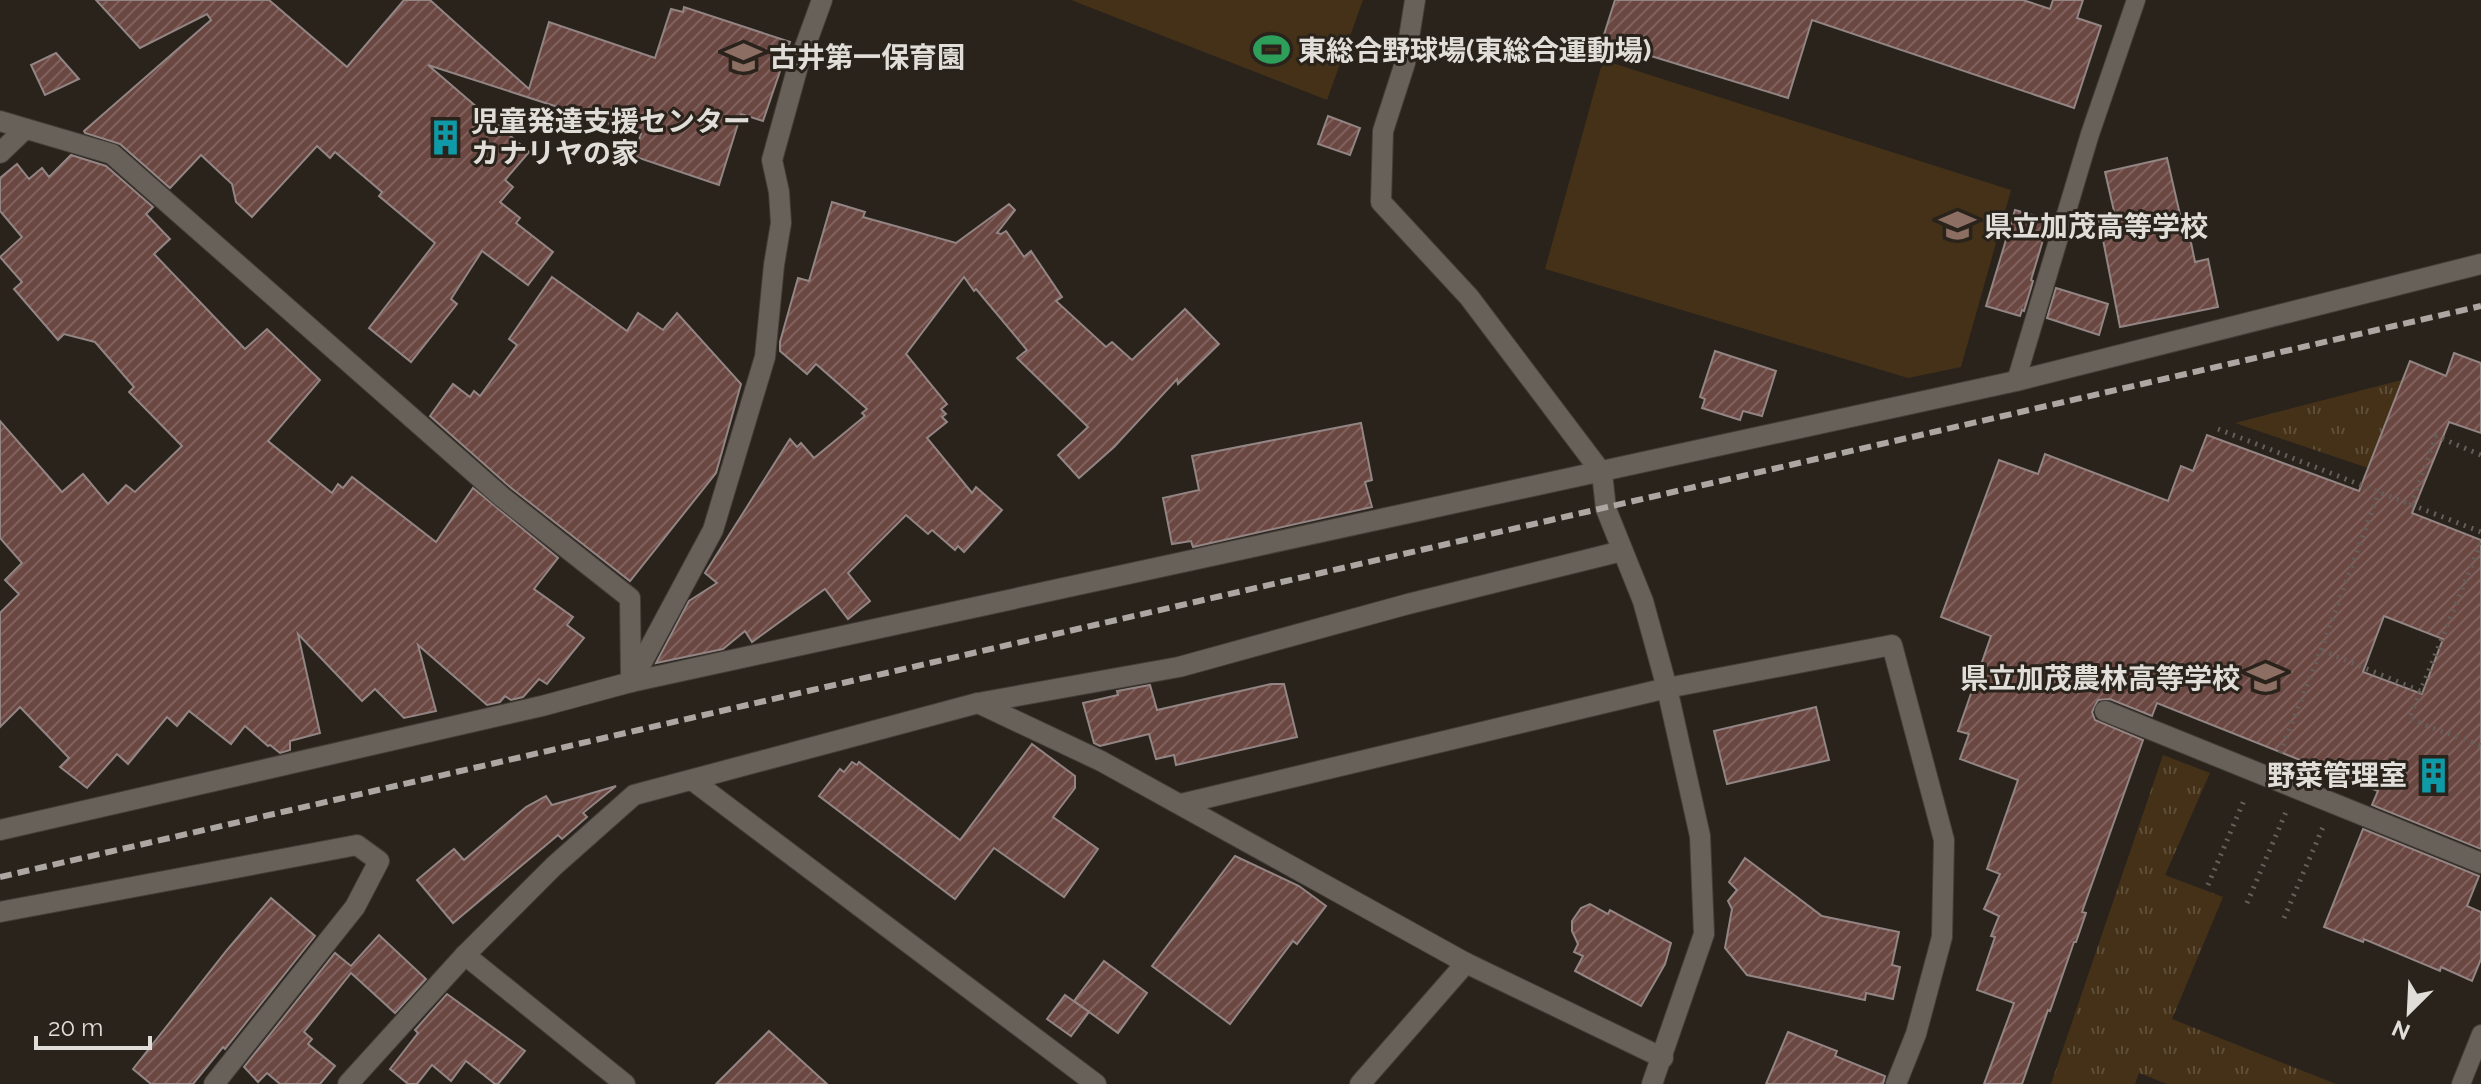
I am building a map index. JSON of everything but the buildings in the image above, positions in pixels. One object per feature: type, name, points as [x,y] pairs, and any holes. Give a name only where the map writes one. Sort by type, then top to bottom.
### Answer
[{"type":"street","points":[[631,682],[713,530],[765,357],[781,223],[779,192],[772,160],[798,66],[822,0]]},
{"type":"street","points":[[1415,0],[1405,63],[1383,131],[1381,202],[1469,297],[1602,473],[1606,509],[1643,601],[1667,688],[1700,836],[1704,934],[1652,1084]]},
{"type":"street","points":[[0,121],[112,154],[502,497],[630,598],[631,682]]},
{"type":"street","points":[[0,153],[25,129]]},
{"type":"street","points":[[0,830],[542,706],[631,682],[2016,381],[2481,264]]},
{"type":"street","points":[[348,1084],[465,955],[554,866],[634,795],[978,703],[1179,667],[1408,604],[1622,551]]},
{"type":"street","points":[[1181,804],[1667,688],[1892,645],[1944,840],[1942,937],[1916,1034],[1896,1084]]},
{"type":"street","points":[[978,703],[1101,761],[1466,963],[1663,1058]]},
{"type":"street","points":[[2105,711],[2481,863]]},
{"type":"street","points":[[692,780],[1096,1084]]},
{"type":"street","points":[[0,912],[357,845],[379,861],[355,907],[214,1084]]},
{"type":"street","points":[[465,955],[625,1084]]},
{"type":"street","points":[[1360,1084],[1466,963]]},
{"type":"lane","points":[[2016,381],[2090,134],[2136,0]]},
{"type":"lane","points":[[2461,1084],[2481,1034]]},
{"type":"path","points":[[2218,429],[2481,532]]},
{"type":"path","points":[[2411,505],[2436,436],[2481,455]]},
{"type":"path","points":[[2208,885],[2321,650],[2379,492]]},
{"type":"path","points":[[2481,543],[2409,719],[2481,746]]},
{"type":"path","points":[[2321,650],[2420,691]]},
{"type":"path","points":[[2247,903],[2297,788]]},
{"type":"path","points":[[2284,918],[2333,804]]},
{"type":"green space","name":"東総合野球場(東総合運動場)","points":[[1071,0],[1363,0],[1327,100]]},
{"type":"green space","points":[[1603,60],[2011,190],[1961,367],[1908,378],[1545,269]]},
{"type":"green space","points":[[2417,376],[2374,470],[2235,423]]},
{"type":"green space","points":[[2163,755],[2210,773],[2165,875],[2223,897],[2172,1019],[2336,1084],[2167,1084],[2139,1073],[2135,1084],[2051,1084]]},
{"type":"railway","points":[[0,877],[2481,306]]},
{"type":"place","name":"東総合野球場(東総合運動場)","points":[[1272,50]]},
{"type":"place","name":"古井第一保育園","points":[[743,57]]},
{"type":"place","name":"児童発達支援センター カナリヤの家","points":[[445,137]]},
{"type":"place","name":"県立加茂高等学校","points":[[1958,226]]},
{"type":"place","name":"県立加茂農林高等学校","points":[[2266,678]]},
{"type":"place","name":"野菜管理室","points":[[2433,775]]}]
